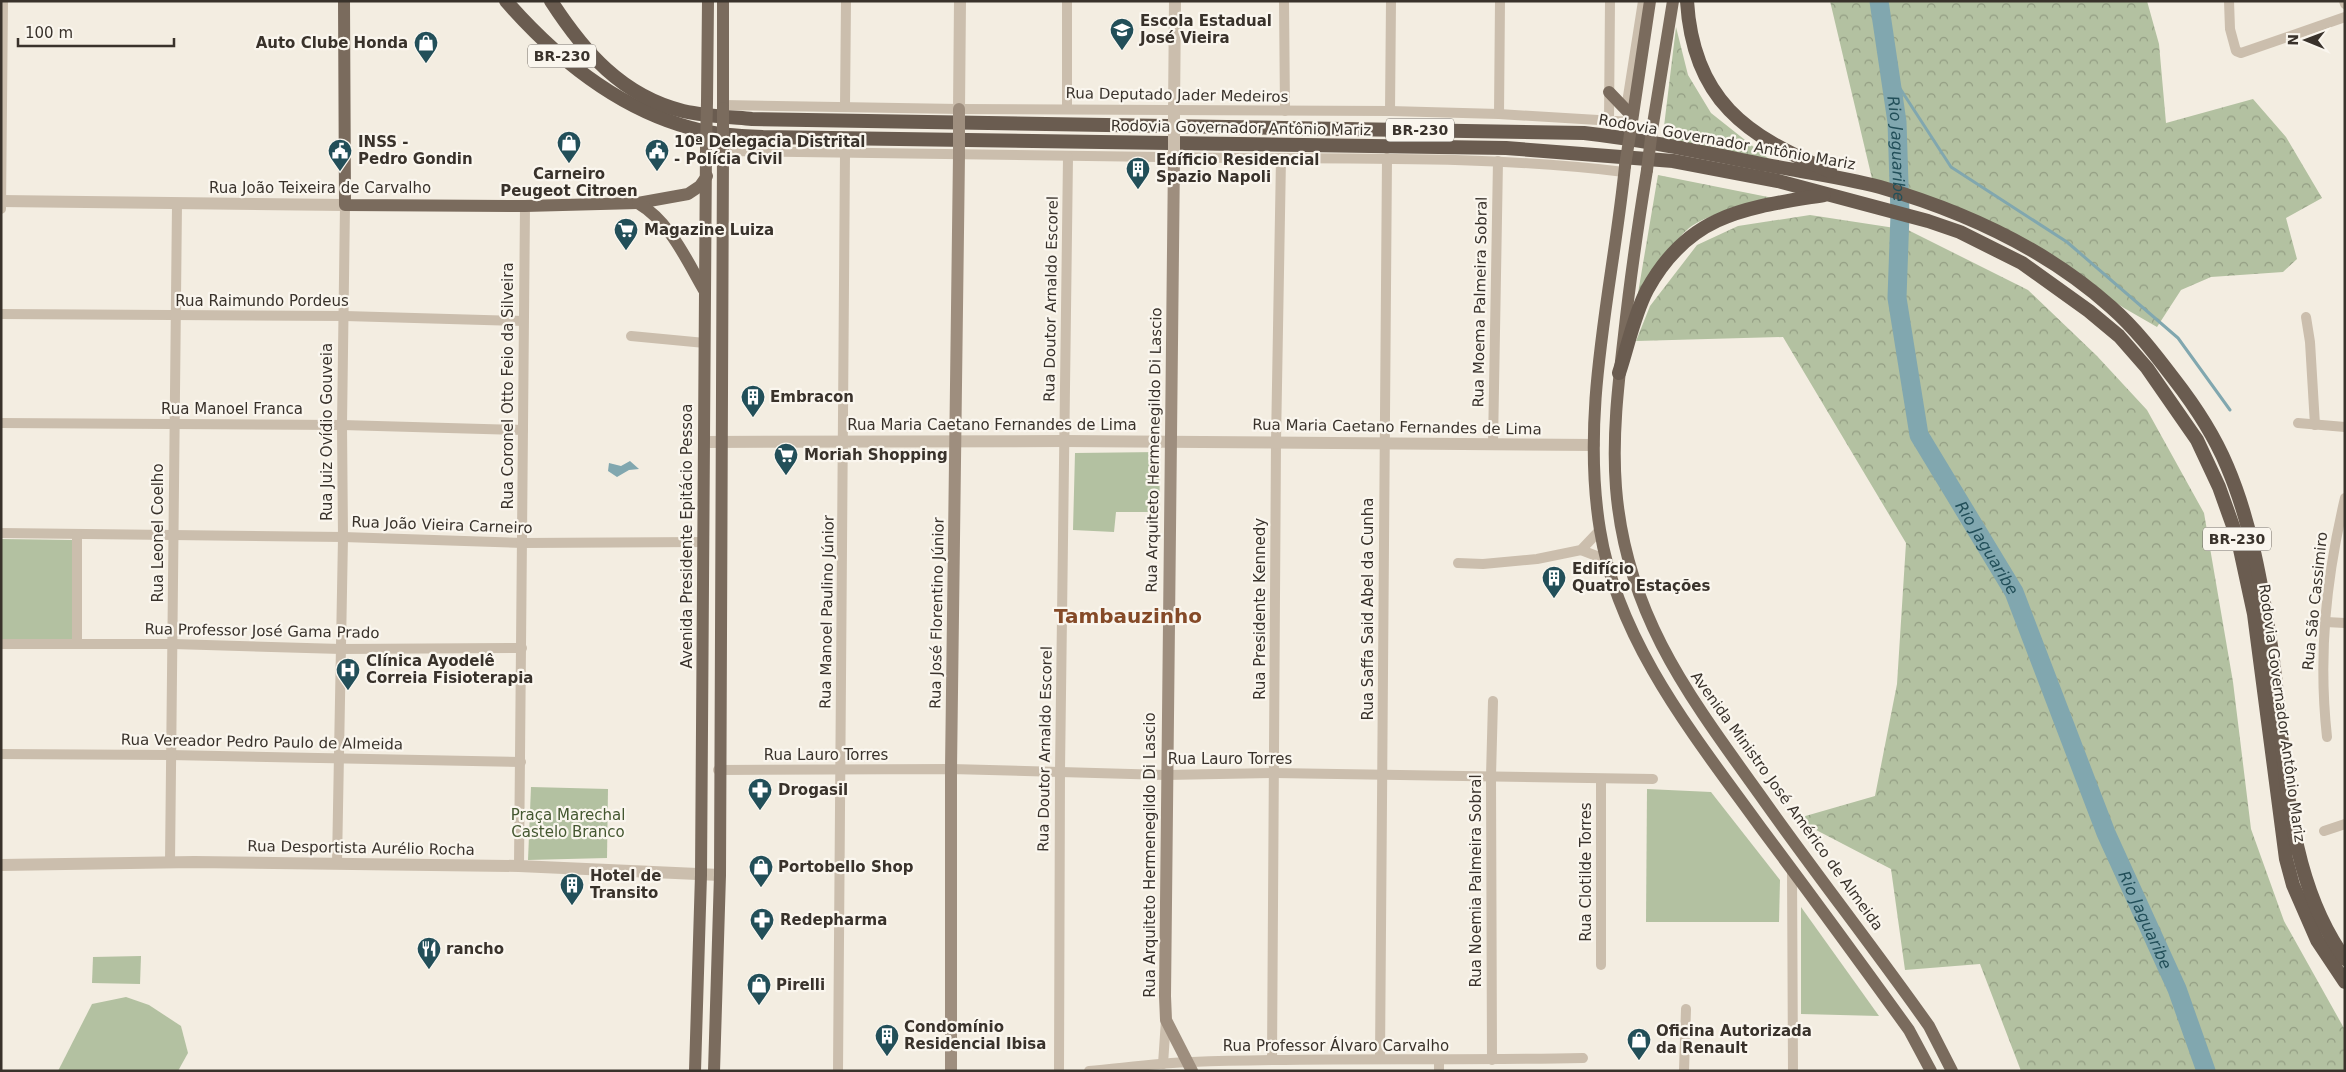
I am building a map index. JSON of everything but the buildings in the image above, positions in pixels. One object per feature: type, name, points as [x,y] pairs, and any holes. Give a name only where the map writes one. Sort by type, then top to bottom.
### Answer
[{"type":"highway","name":"Rodovia Governador Antônio Mariz","points":[[506,1],[551,48],[588,78],[626,102],[661,118],[691,128],[725,135],[930,141],[1506,148],[1672,161],[1874,205],[1960,232],[2022,263],[2119,336],[2147,368],[2197,440],[2219,487],[2238,540],[2254,614],[2281,827],[2293,885],[2317,940],[2345,982]]},
{"type":"highway","name":"Rodovia Governador Antônio Mariz","points":[[551,1],[591,56],[609,74],[635,92],[684,111],[752,119],[1584,134],[1661,144],[1878,187],[1933,204],[1995,230],[2056,266],[2111,307],[2164,366],[2185,393],[2217,444],[2243,508],[2265,605],[2280,703],[2292,824],[2301,863],[2307,887],[2314,904],[2345,960]]},
{"type":"highway","points":[[1687,1],[1688,25],[1699,64],[1706,79],[1731,112],[1772,145],[1856,182]]},
{"type":"highway","points":[[1619,373],[1647,291],[1669,257],[1686,238],[1701,228],[1738,212],[1830,194]]},
{"type":"main road","name":"Rua Juiz Ovídio Gouveia","points":[[344,1],[345,205]]},
{"type":"main road","name":"Avenida Presidente Epitácio Pessoa","points":[[695,1071],[701,875],[708,1]]},
{"type":"main road","points":[[714,1071],[720,875],[718,770],[723,1]]},
{"type":"main road","points":[[1650,1],[1630,119],[1597,383],[1594,446],[1600,530],[1607,560],[1618,596],[1659,681],[1684,722],[1909,1030],[1931,1071]]},
{"type":"main road","name":"Avenida Ministro José Américo de Almeida","points":[[1673,1],[1652,130],[1616,403],[1616,462],[1620,519],[1638,597],[1658,642],[1696,706],[1929,1026],[1952,1071]]},
{"type":"main road","points":[[1609,92],[1630,119]]},
{"type":"main road","name":"Rua José Florentino Júnior","points":[[951,1071],[951,769],[959,109]]},
{"type":"main road","name":"Rua Arquiteto Hermenegildo Di Lascio","points":[[1174,158],[1166,774],[1166,1020],[1191,1066]]},
{"type":"main road","name":"Rua João Teixeira de Carvalho","points":[[345,205],[525,206],[638,203],[688,194],[700,186],[707,176]]},
{"type":"main road","points":[[638,203],[655,215],[667,229],[705,293]]},
{"type":"street","points":[[1,208],[3,1]]},
{"type":"street","points":[[845,106],[846,1]]},
{"type":"street","points":[[959,109],[960,1]]},
{"type":"street","points":[[1067,1],[1067,109]]},
{"type":"street","name":"Rua Arquiteto Hermenegildo Di Lascio","points":[[1174,158],[1175,1]]},
{"type":"street","points":[[1284,1],[1284,111]]},
{"type":"street","points":[[1390,111],[1391,1]]},
{"type":"street","points":[[1499,114],[1500,1]]},
{"type":"street","points":[[1609,121],[1610,1]]},
{"type":"street","points":[[1630,119],[1643,1]]},
{"type":"street","points":[[2230,1],[2230,29],[2233,47],[2236,52],[2241,53],[2345,17]]},
{"type":"street","name":"Rua Deputado Jader Medeiros","points":[[723,106],[1174,111],[1390,111],[1499,114],[1609,121],[1630,119]]},
{"type":"street","points":[[723,151],[1068,157],[1387,158],[1498,161],[1625,169]]},
{"type":"street","name":"Rua Manoel Paulino Júnior","points":[[838,1071],[845,441],[845,153]]},
{"type":"street","name":"Rua Doutor Arnaldo Escorel","points":[[1059,1071],[1060,770],[1068,157]]},
{"type":"street","name":"Rua Presidente Kennedy","points":[[1272,1060],[1276,442],[1281,158]]},
{"type":"street","name":"Rua Saffa Said Abel da Cunha","points":[[1380,1059],[1387,158]]},
{"type":"street","name":"Rua Moema Palmeira Sobral","points":[[1492,444],[1498,161]]},
{"type":"street","name":"Rua João Teixeira de Carvalho","points":[[1,202],[345,205]]},
{"type":"street","name":"Rua Leonel Coelho","points":[[170,863],[177,204]]},
{"type":"street","name":"Rua Juiz Ovídio Gouveia","points":[[337,863],[343,537],[342,425],[345,316],[345,205]]},
{"type":"street","name":"Rua Coronel Otto Feio da Silveira","points":[[519,866],[522,648],[522,321],[525,206]]},
{"type":"street","name":"Rua Raimundo Pordeus","points":[[1,314],[345,316],[522,321]]},
{"type":"street","points":[[2306,317],[2310,342],[2314,425]]},
{"type":"street","points":[[631,336],[705,343]]},
{"type":"street","name":"Rua Manoel Franca","points":[[1,423],[342,425],[523,430]]},
{"type":"street","points":[[2298,423],[2345,427]]},
{"type":"street","name":"Rua Maria Caetano Fernandes de Lima","points":[[704,442],[1064,441],[1594,446]]},
{"type":"street","name":"Rua São Cassimiro","points":[[2327,737],[2322,689],[2322,660],[2332,551],[2345,498]]},
{"type":"street","points":[[1581,550],[1600,530]]},
{"type":"street","name":"Rua João Vieira Carneiro","points":[[1,533],[343,537],[522,543],[703,542]]},
{"type":"street","points":[[78,535],[78,643]]},
{"type":"street","points":[[1458,564],[1483,564],[1537,559],[1581,550],[1607,560]]},
{"type":"street","points":[[2326,622],[2345,623]]},
{"type":"street","name":"Rua Professor José Gama Prado","points":[[1,644],[173,644],[341,649],[522,648]]},
{"type":"street","name":"Rua Noemia Palmeira Sobral","points":[[1492,1060],[1491,776],[1493,701]]},
{"type":"street","name":"Rua Vereador Pedro Paulo de Almeida","points":[[1,754],[170,755],[521,762]]},
{"type":"street","name":"Rua Lauro Torres","points":[[718,770],[840,771],[951,769],[1060,770],[1166,774],[1274,773],[1601,779],[1652,778]]},
{"type":"street","name":"Rua Clotilde Torres","points":[[1601,779],[1601,965]]},
{"type":"street","points":[[2324,831],[2345,824]]},
{"type":"street","name":"Rua Desportista Aurélio Rocha","points":[[1,865],[337,863],[519,866],[720,875]]},
{"type":"street","points":[[1792,870],[1793,1071]]},
{"type":"street","points":[[1684,1071],[1686,1009]]},
{"type":"street","name":"Rua Arquiteto Hermenegildo Di Lascio","points":[[1163,1064],[1166,1020]]},
{"type":"street","name":"Rua Professor Álvaro Carvalho","points":[[1089,1071],[1163,1064],[1191,1066],[1272,1060],[1320,1065],[1380,1059],[1492,1060],[1583,1058]]},
{"type":"street","points":[[1439,1060],[1439,1071]]},
{"type":"green space","points":[[1830,1],[2147,1],[2159,44],[2166,123],[2253,99],[2286,137],[2322,198],[2286,218],[2297,259],[2283,272],[2211,277],[2181,290],[2157,327],[2124,308],[2003,229],[1874,187]]},
{"type":"green space","points":[[1676,27],[1688,75],[1711,113],[1769,159],[1662,143]]},
{"type":"green space","points":[[1658,175],[1773,198],[1717,214],[1689,228],[1666,254],[1636,305]]},
{"type":"green space","points":[[1810,215],[1908,230],[2028,290],[2097,356],[2147,410],[2204,513],[2233,682],[2251,829],[2284,921],[2345,1030],[2345,1071],[2021,1071],[1980,964],[1905,970],[1891,869],[1795,819],[1875,796],[1897,684],[1906,543],[1783,337],[1636,341],[1650,306],[1697,245],[1738,226]]},
{"type":"green space","points":[[1159,452],[1160,512],[1116,512],[1114,532],[1073,530],[1075,453]]},
{"type":"green space","points":[[1,539],[73,540],[73,639],[1,639]]},
{"type":"green space","name":"Praça Marechal Castelo Branco","points":[[531,787],[608,789],[607,858],[528,860]]},
{"type":"green space","points":[[1647,789],[1711,792],[1780,880],[1779,922],[1646,922]]},
{"type":"green space","points":[[1801,907],[1879,1016],[1801,1014]]},
{"type":"green space","points":[[141,956],[140,984],[92,983],[93,957]]},
{"type":"green space","points":[[126,997],[149,1005],[181,1026],[188,1053],[178,1071],[58,1071],[92,1004]]},
{"type":"water","points":[[630,461],[639,469],[629,470],[617,477],[608,471],[609,463],[621,466]]},
{"type":"waterway","name":"Rio Jaguaribe","points":[[1879,1],[1897,122],[1900,214],[1897,298],[1919,435],[2014,592],[2106,833],[2177,989],[2206,1071]]},
{"type":"waterway","points":[[1890,73],[1951,167],[2067,242],[2178,338],[2230,410]]},
{"type":"place","name":"Escola Estadual José Vieira","points":[[1122,51]]},
{"type":"place","name":"Auto Clube Honda","points":[[426,64]]},
{"type":"place","name":"Carneiro Peugeot Citroen","points":[[569,164]]},
{"type":"place","name":"INSS - Pedro Gondin","points":[[340,172]]},
{"type":"place","name":"10ª Delegacia Distrital - Polícia Civil","points":[[657,172]]},
{"type":"place","name":"Edíficio Residencial Spazio Napoli","points":[[1138,190]]},
{"type":"place","name":"Magazine Luiza","points":[[626,251]]},
{"type":"place","name":"Embracon","points":[[753,418]]},
{"type":"place","name":"Moriah Shopping","points":[[786,476]]},
{"type":"place","name":"Edifício Quatro Estações","points":[[1554,599]]},
{"type":"place","name":"Clínica Ayodelê Correia Fisioterapia","points":[[348,691]]},
{"type":"place","name":"Drogasil","points":[[760,811]]},
{"type":"place","name":"Portobello Shop","points":[[761,888]]},
{"type":"place","name":"Hotel de Transito","points":[[572,906]]},
{"type":"place","name":"Redepharma","points":[[762,941]]},
{"type":"place","name":"rancho","points":[[429,970]]},
{"type":"place","name":"Pirelli","points":[[759,1006]]},
{"type":"place","name":"Condomínio Residencial Ibisa","points":[[887,1057]]},
{"type":"place","name":"Oficina Autorizada da Renault","points":[[1639,1061]]},
{"type":"district","name":"Tambauzinho","points":[[1128,616]]}]
